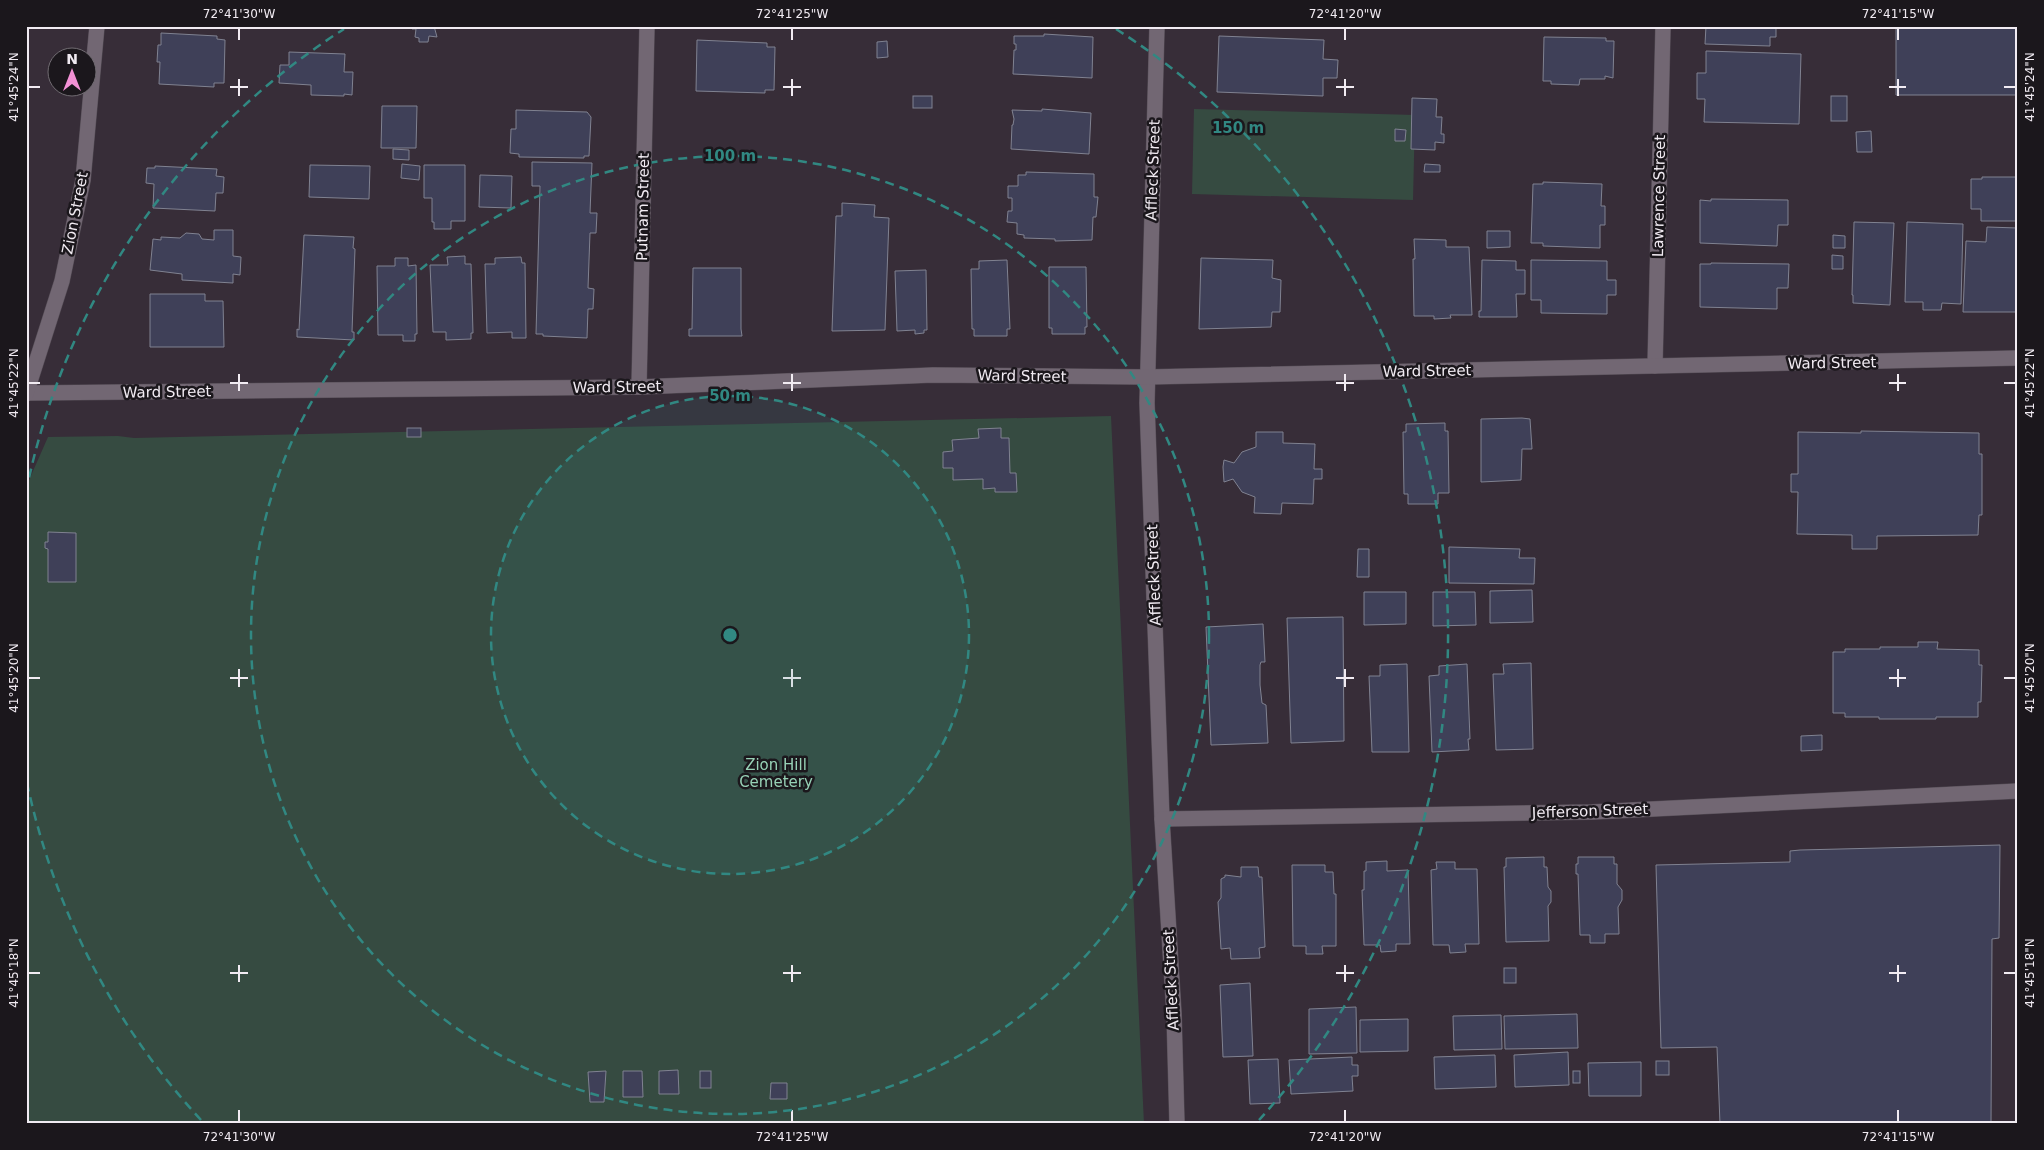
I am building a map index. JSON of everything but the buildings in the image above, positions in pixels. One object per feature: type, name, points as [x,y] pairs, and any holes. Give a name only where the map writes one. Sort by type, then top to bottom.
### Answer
[{"type":"street","name":"Zion Street","points":[[26,393],[62,281],[83,180],[97,26]]},
{"type":"street","name":"Putnam Street","points":[[639,388],[647,26]]},
{"type":"street","name":"Affleck Street","points":[[1157,26],[1147,377],[1162,819],[1174,1014],[1177,1124]]},
{"type":"street","name":"Lawrence Street","points":[[1655,366],[1663,26]]},
{"type":"street","name":"Ward Street","points":[[26,393],[639,388],[933,375],[1147,377],[2018,358]]},
{"type":"street","name":"Jefferson Street","points":[[1162,819],[1592,812],[2018,791]]},
{"type":"green space","points":[[1194,109],[1415,115],[1413,200],[1192,194]]},
{"type":"green space","name":"Zion Hill Cemetery","points":[[1111,416],[1144,1124],[26,1124],[26,487],[48,437],[118,436],[134,438]]}]
